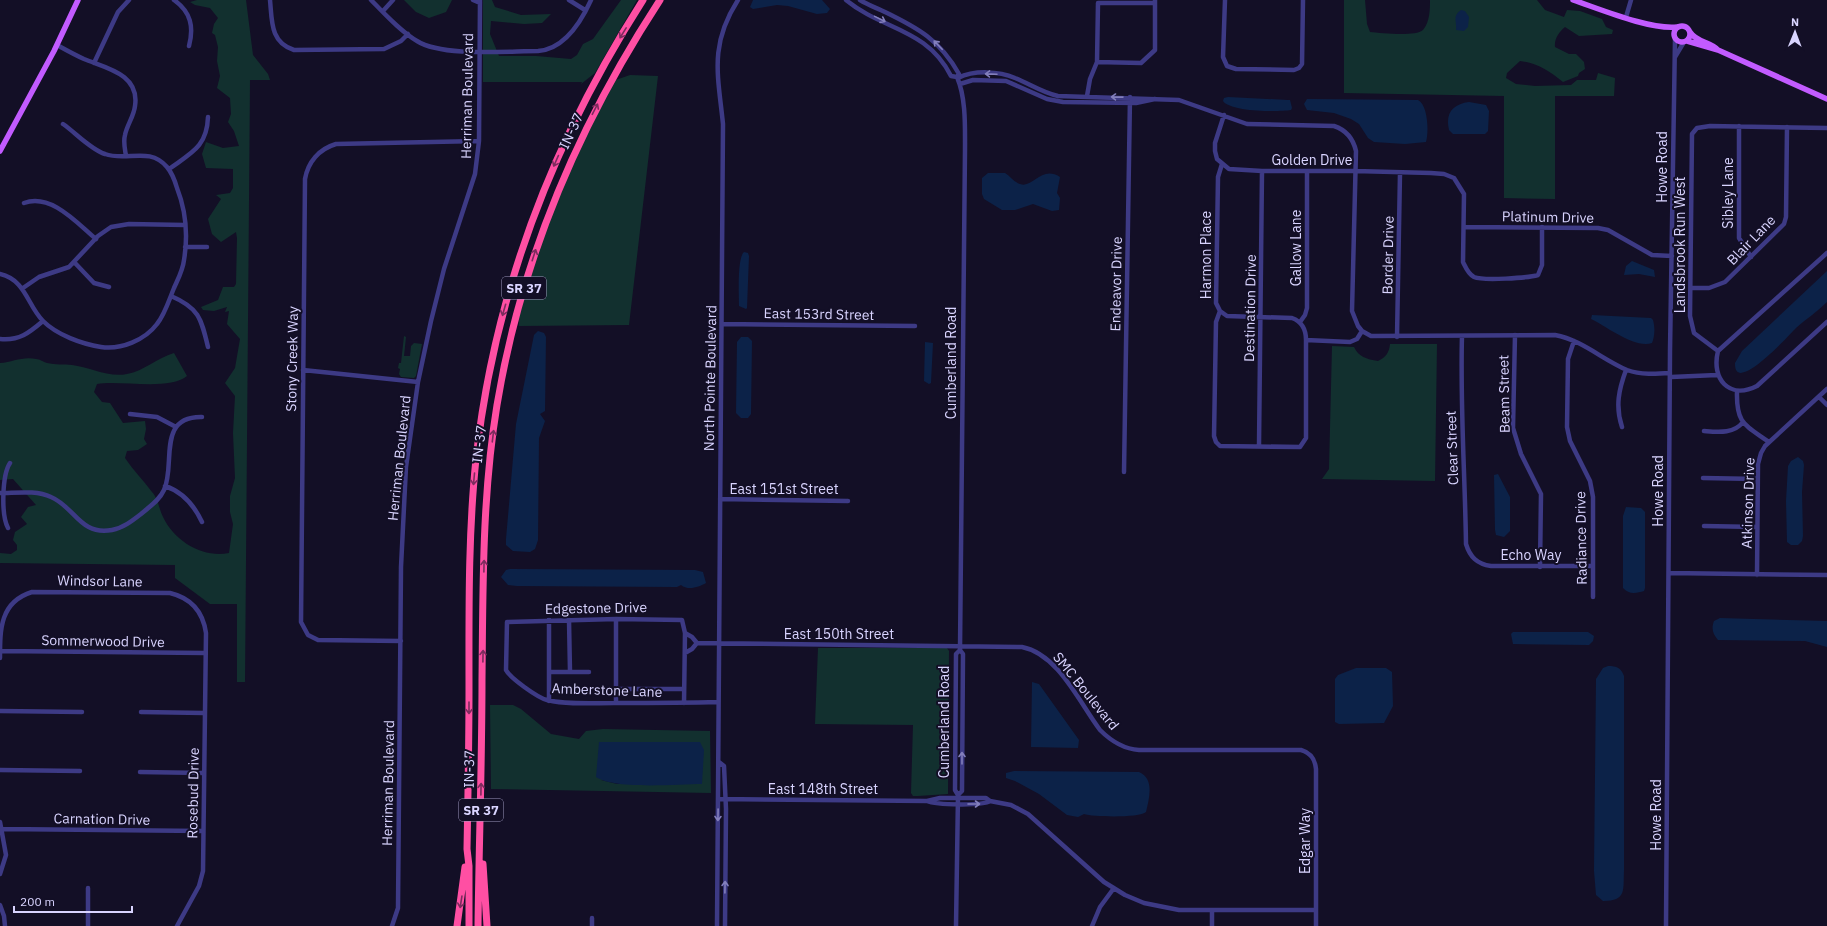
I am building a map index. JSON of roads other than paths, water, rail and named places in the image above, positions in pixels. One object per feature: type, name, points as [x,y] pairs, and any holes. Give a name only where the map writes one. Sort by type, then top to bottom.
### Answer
[{"type":"highway","name":"IN-37","points":[[469,926],[468,604],[471,528],[477,450],[492,358],[516,268],[534,214],[553,166],[597,78],[643,0]]},
{"type":"highway","name":"IN-37","points":[[478,926],[479,838],[481,821],[484,523],[494,426],[507,355],[531,265],[569,165],[610,82],[660,0]]},
{"type":"highway","points":[[481,821],[487,926]]},
{"type":"highway","points":[[457,926],[468,849]]},
{"type":"main road","points":[[0,151],[57,45],[78,0]]},
{"type":"main road","points":[[1573,0],[1650,25],[1668,28],[1684,26],[1695,39],[1714,46],[1718,50]]},
{"type":"main road","points":[[1650,25],[1666,32],[1680,42],[1685,41],[1718,50],[1827,99]]},
{"type":"main road","points":[[1674,38],[1674,32],[1677,27]]},
{"type":"main road","points":[[1685,41],[1690,32]]},
{"type":"street","points":[[94,63],[118,12],[129,0]]},
{"type":"street","points":[[174,0],[184,8],[190,20],[192,29],[189,46]]},
{"type":"street","points":[[270,0],[273,29],[276,38],[280,44],[294,50],[384,49],[401,42],[408,34]]},
{"type":"street","points":[[371,0],[408,34],[422,44],[438,49],[538,51],[552,48],[566,39],[591,0]]},
{"type":"street","points":[[383,11],[393,0]]},
{"type":"street","points":[[473,0],[480,2]]},
{"type":"street","points":[[569,0],[585,10]]},
{"type":"street","name":"North Pointe Boulevard","points":[[717,926],[723,124],[717,58],[723,27],[738,0]]},
{"type":"street","points":[[846,0],[856,8],[919,40],[937,55],[951,76],[958,77],[970,73],[1001,74],[1015,78],[1053,95],[1087,96],[1150,102],[1155,99],[1184,101],[1247,124],[1334,126],[1342,129],[1354,143],[1355,171],[1352,311],[1354,320],[1362,331],[1371,336],[1555,335],[1574,341],[1626,370],[1646,374],[1718,375]]},
{"type":"street","name":"Cumberland Road","points":[[860,0],[914,26],[928,36],[950,59],[959,74],[958,77],[960,84],[965,149],[960,648],[963,654],[962,791],[958,796],[956,926]]},
{"type":"street","points":[[1224,0],[1223,57],[1225,63],[1232,69],[1294,70],[1301,67],[1303,0]]},
{"type":"street","points":[[1626,17],[1631,0]]},
{"type":"street","points":[[1087,96],[1090,79],[1097,62],[1098,3],[1154,1],[1155,50],[1141,63],[1097,62]]},
{"type":"street","name":"Herriman Boulevard","points":[[392,926],[398,908],[403,510],[406,467],[418,382],[431,321],[444,269],[474,174],[479,141],[480,2]]},
{"type":"street","name":"Howe Road","points":[[1666,926],[1674,38]]},
{"type":"street","name":"Howe Road","points":[[1675,57],[1685,41]]},
{"type":"street","points":[[57,45],[94,63],[120,73],[128,80],[133,90],[135,107],[124,136],[126,156]]},
{"type":"street","points":[[960,84],[973,80],[1000,81],[1011,83],[1053,100],[1130,100]]},
{"type":"street","name":"Endeavor Drive","points":[[1124,472],[1130,100]]},
{"type":"street","points":[[1222,164],[1217,159],[1215,143],[1224,115]]},
{"type":"street","points":[[169,169],[194,151],[202,142],[207,132],[208,117]]},
{"type":"street","points":[[0,274],[13,279],[23,288],[34,309],[43,321],[63,334],[92,345],[106,348],[122,346],[140,338],[157,325],[171,296],[183,265],[185,247],[185,212],[169,169],[162,162],[150,155],[139,154],[115,157],[100,152],[63,124]]},
{"type":"street","name":"Landsbrook Run West","points":[[1718,351],[1694,333],[1690,316],[1691,139],[1692,134],[1697,128],[1710,126],[1739,126]]},
{"type":"street","points":[[1739,126],[1827,128]]},
{"type":"street","name":"Sibley Lane","points":[[1739,126],[1739,238],[1751,257]]},
{"type":"street","name":"Blair Lane","points":[[1691,288],[1709,288],[1720,285],[1784,224],[1786,217],[1787,127]]},
{"type":"street","name":"Stony Creek Way","points":[[401,641],[318,640],[308,635],[302,626],[305,179],[312,161],[325,149],[345,143],[479,141]]},
{"type":"street","name":"Golden Drive","points":[[1222,164],[1229,169],[1262,171],[1355,171],[1444,174],[1454,178],[1464,194],[1465,226]]},
{"type":"street","name":"Harmon Place","points":[[1222,164],[1218,177],[1217,208],[1216,302],[1220,311],[1216,322],[1214,439],[1220,446],[1259,446]]},
{"type":"street","name":"Destination Drive","points":[[1259,446],[1262,171]]},
{"type":"street","name":"Gallow Lane","points":[[1300,322],[1305,315],[1307,308],[1307,171]]},
{"type":"street","name":"Border Drive","points":[[1397,337],[1400,173]]},
{"type":"street","points":[[24,203],[38,201],[56,207],[65,212],[96,239]]},
{"type":"street","points":[[23,288],[39,277],[58,272],[74,263],[106,230],[122,225],[185,225]]},
{"type":"street","points":[[1465,226],[1463,262],[1467,272],[1475,278],[1527,278],[1538,275],[1542,265],[1542,227]]},
{"type":"street","name":"Platinum Drive","points":[[1465,226],[1598,228],[1608,230],[1652,256],[1672,256]]},
{"type":"street","points":[[185,247],[207,247]]},
{"type":"street","points":[[1827,253],[1718,351],[1716,360],[1718,375],[1729,388],[1737,391],[1747,391],[1758,386],[1827,322]]},
{"type":"street","points":[[74,263],[94,283],[109,287]]},
{"type":"street","points":[[171,296],[186,303],[197,313],[203,326],[208,347]]},
{"type":"street","points":[[1220,311],[1231,317],[1292,318],[1300,322],[1305,328],[1306,438],[1300,447],[1259,446]]},
{"type":"street","points":[[0,339],[10,340],[23,337],[43,321]]},
{"type":"street","name":"East 153rd Street","points":[[722,324],[915,326]]},
{"type":"street","points":[[1306,340],[1350,342],[1357,339],[1362,331]]},
{"type":"street","name":"Clear Street","points":[[1462,336],[1461,387],[1465,464],[1466,544],[1473,557]]},
{"type":"street","name":"Beam Street","points":[[1515,336],[1513,428],[1521,454],[1540,494],[1540,567]]},
{"type":"street","name":"Radiance Drive","points":[[1574,341],[1568,359],[1567,427],[1570,441],[1591,486],[1593,497],[1593,597]]},
{"type":"street","points":[[303,370],[418,382]]},
{"type":"street","points":[[1622,427],[1618,416],[1618,393],[1626,370]]},
{"type":"street","name":"Atkinson Drive","points":[[1758,575],[1758,479],[1761,453],[1769,442],[1827,389]]},
{"type":"street","points":[[1737,391],[1738,414],[1743,422],[1769,442]]},
{"type":"street","points":[[1819,397],[1827,405]]},
{"type":"street","points":[[130,414],[157,417],[176,427]]},
{"type":"street","points":[[2,493],[40,494],[51,497],[61,503],[86,526],[107,531],[123,527],[156,501],[165,486],[168,474],[169,445],[176,427],[184,420],[202,417]]},
{"type":"street","points":[[1704,431],[1727,432],[1740,427],[1743,422]]},
{"type":"street","points":[[8,528],[2,493],[6,472],[10,463]]},
{"type":"street","points":[[1702,478],[1758,479]]},
{"type":"street","points":[[165,486],[177,491],[187,499],[195,508],[202,522]]},
{"type":"street","name":"East 151st Street","points":[[720,500],[848,500]]},
{"type":"street","points":[[1704,526],[1757,527]]},
{"type":"street","name":"Echo Way","points":[[1473,557],[1481,564],[1491,566],[1593,566]]},
{"type":"street","points":[[1669,574],[1827,575]]},
{"type":"street","name":"Windsor Lane","points":[[0,658],[1,623],[6,611],[19,598],[40,591],[176,594],[193,605],[201,614],[206,633],[205,653]]},
{"type":"street","points":[[616,619],[616,703]]},
{"type":"street","name":"Edgestone Drive","points":[[507,622],[549,620],[679,619],[684,622],[685,633]]},
{"type":"street","points":[[549,620],[550,700]]},
{"type":"street","points":[[569,620],[570,672]]},
{"type":"street","name":"Amberstone Lane","points":[[507,622],[506,666],[508,673],[539,697],[575,703],[718,702]]},
{"type":"street","points":[[684,703],[685,633],[692,637],[697,643],[692,649],[685,653]]},
{"type":"street","name":"East 150th Street","points":[[697,643],[960,648]]},
{"type":"street","name":"SMC Boulevard","points":[[960,648],[1017,646],[1038,652],[1054,664],[1100,730],[1114,742],[1127,748],[1139,750],[1301,750],[1312,757]]},
{"type":"street","name":"Sommerwood Drive","points":[[0,651],[205,653]]},
{"type":"street","name":"Rosebud Drive","points":[[177,926],[199,886],[202,876],[205,653]]},
{"type":"street","points":[[549,672],[589,672]]},
{"type":"street","name":"Amberstone Lane","points":[[616,689],[684,689]]},
{"type":"street","points":[[0,711],[82,712]]},
{"type":"street","points":[[141,712],[204,713]]},
{"type":"street","name":"Edgar Way","points":[[1312,757],[1316,769],[1316,926]]},
{"type":"street","name":"North Pointe Boulevard","points":[[719,762],[724,766],[726,799],[725,926]]},
{"type":"street","points":[[0,770],[80,771]]},
{"type":"street","points":[[140,772],[204,773]]},
{"type":"street","name":"East 148th Street","points":[[927,801],[936,798],[958,796],[986,798],[990,801],[1011,805],[1028,814],[1114,888],[1130,898],[1159,907],[1179,910],[1316,910]]},
{"type":"street","name":"East 148th Street","points":[[718,799],[927,801],[933,803],[958,804],[986,804],[990,801]]},
{"type":"street","points":[[0,822],[6,855],[0,874]]},
{"type":"street","name":"Carnation Drive","points":[[2,830],[203,831]]},
{"type":"street","points":[[88,888],[88,926]]},
{"type":"street","points":[[1092,926],[1100,907],[1114,888]]},
{"type":"street","points":[[0,905],[4,916],[5,926]]},
{"type":"street","points":[[1212,910],[1212,926]]},
{"type":"street","points":[[592,918],[592,926]]},
{"type":"water","points":[[753,0],[822,0],[830,9],[827,13],[817,14],[788,6],[777,5],[753,9],[750,7]]},
{"type":"water","points":[[1461,10],[1465,11],[1469,17],[1468,27],[1464,31],[1456,30],[1456,17],[1458,12]]},
{"type":"water","points":[[1224,98],[1290,100],[1292,108],[1291,110],[1276,111],[1244,109],[1228,105],[1223,101]]},
{"type":"water","points":[[1307,99],[1418,100],[1424,107],[1426,113],[1426,142],[1405,144],[1374,142],[1368,138],[1359,124],[1351,119],[1334,113],[1307,110],[1304,104]]},
{"type":"water","points":[[1469,102],[1486,105],[1489,111],[1488,131],[1485,134],[1453,134],[1449,130],[1449,114],[1455,107]]},
{"type":"water","points":[[988,173],[1005,173],[1018,183],[1025,185],[1042,175],[1053,174],[1060,177],[1057,193],[1060,198],[1059,210],[1052,211],[1033,204],[1015,210],[1002,210],[984,199],[982,194],[982,178]]},
{"type":"water","points":[[744,252],[748,253],[749,256],[746,309],[739,306],[739,269]]},
{"type":"water","points":[[1632,261],[1654,270],[1655,277],[1639,274],[1624,275],[1626,266]]},
{"type":"water","points":[[1827,271],[1827,302],[1796,328],[1753,368],[1743,373],[1737,371],[1735,363],[1742,351]]},
{"type":"water","points":[[1592,315],[1651,318],[1653,320],[1654,329],[1652,343],[1637,343],[1629,340],[1591,319]]},
{"type":"water","points":[[538,331],[544,333],[546,337],[545,411],[540,414],[545,421],[539,438],[538,540],[535,549],[530,552],[513,551],[506,545],[506,539],[516,424],[534,335]]},
{"type":"water","points":[[741,337],[748,337],[752,341],[751,414],[748,418],[741,418],[736,413],[737,342]]},
{"type":"water","points":[[925,342],[933,343],[931,383],[929,384],[924,381]]},
{"type":"water","points":[[1798,457],[1803,461],[1804,465],[1802,492],[1803,536],[1802,541],[1798,545],[1791,545],[1787,542],[1786,501],[1788,466],[1791,461]]},
{"type":"water","points":[[1498,474],[1510,497],[1510,531],[1504,537],[1496,535],[1495,530],[1494,475]]},
{"type":"water","points":[[1626,507],[1641,508],[1645,512],[1645,588],[1644,591],[1636,593],[1630,593],[1623,588],[1623,516]]},
{"type":"water","points":[[506,570],[695,570],[703,572],[706,583],[690,588],[681,585],[677,587],[517,586],[508,585],[501,577]]},
{"type":"water","points":[[1720,618],[1827,621],[1827,647],[1805,641],[1718,640],[1714,633],[1713,626],[1714,621]]},
{"type":"water","points":[[1513,632],[1588,632],[1594,636],[1593,641],[1589,645],[1513,644],[1511,634]]},
{"type":"water","points":[[1608,666],[1618,668],[1622,671],[1624,676],[1624,870],[1623,889],[1620,896],[1616,899],[1603,901],[1596,895],[1594,871],[1596,679],[1603,668]]},
{"type":"water","points":[[1356,668],[1386,668],[1392,672],[1393,706],[1384,723],[1339,724],[1335,722],[1335,679],[1338,675]]},
{"type":"water","points":[[1032,682],[1039,684],[1079,740],[1078,748],[1031,747]]},
{"type":"water","points":[[599,742],[700,742],[704,750],[702,784],[632,785],[617,784],[605,781],[596,777]]},
{"type":"water","points":[[1014,771],[1139,772],[1144,775],[1149,784],[1150,790],[1146,812],[1126,816],[1084,814],[1078,817],[1067,815],[1039,794],[1015,781],[1006,778],[1006,773]]}]
